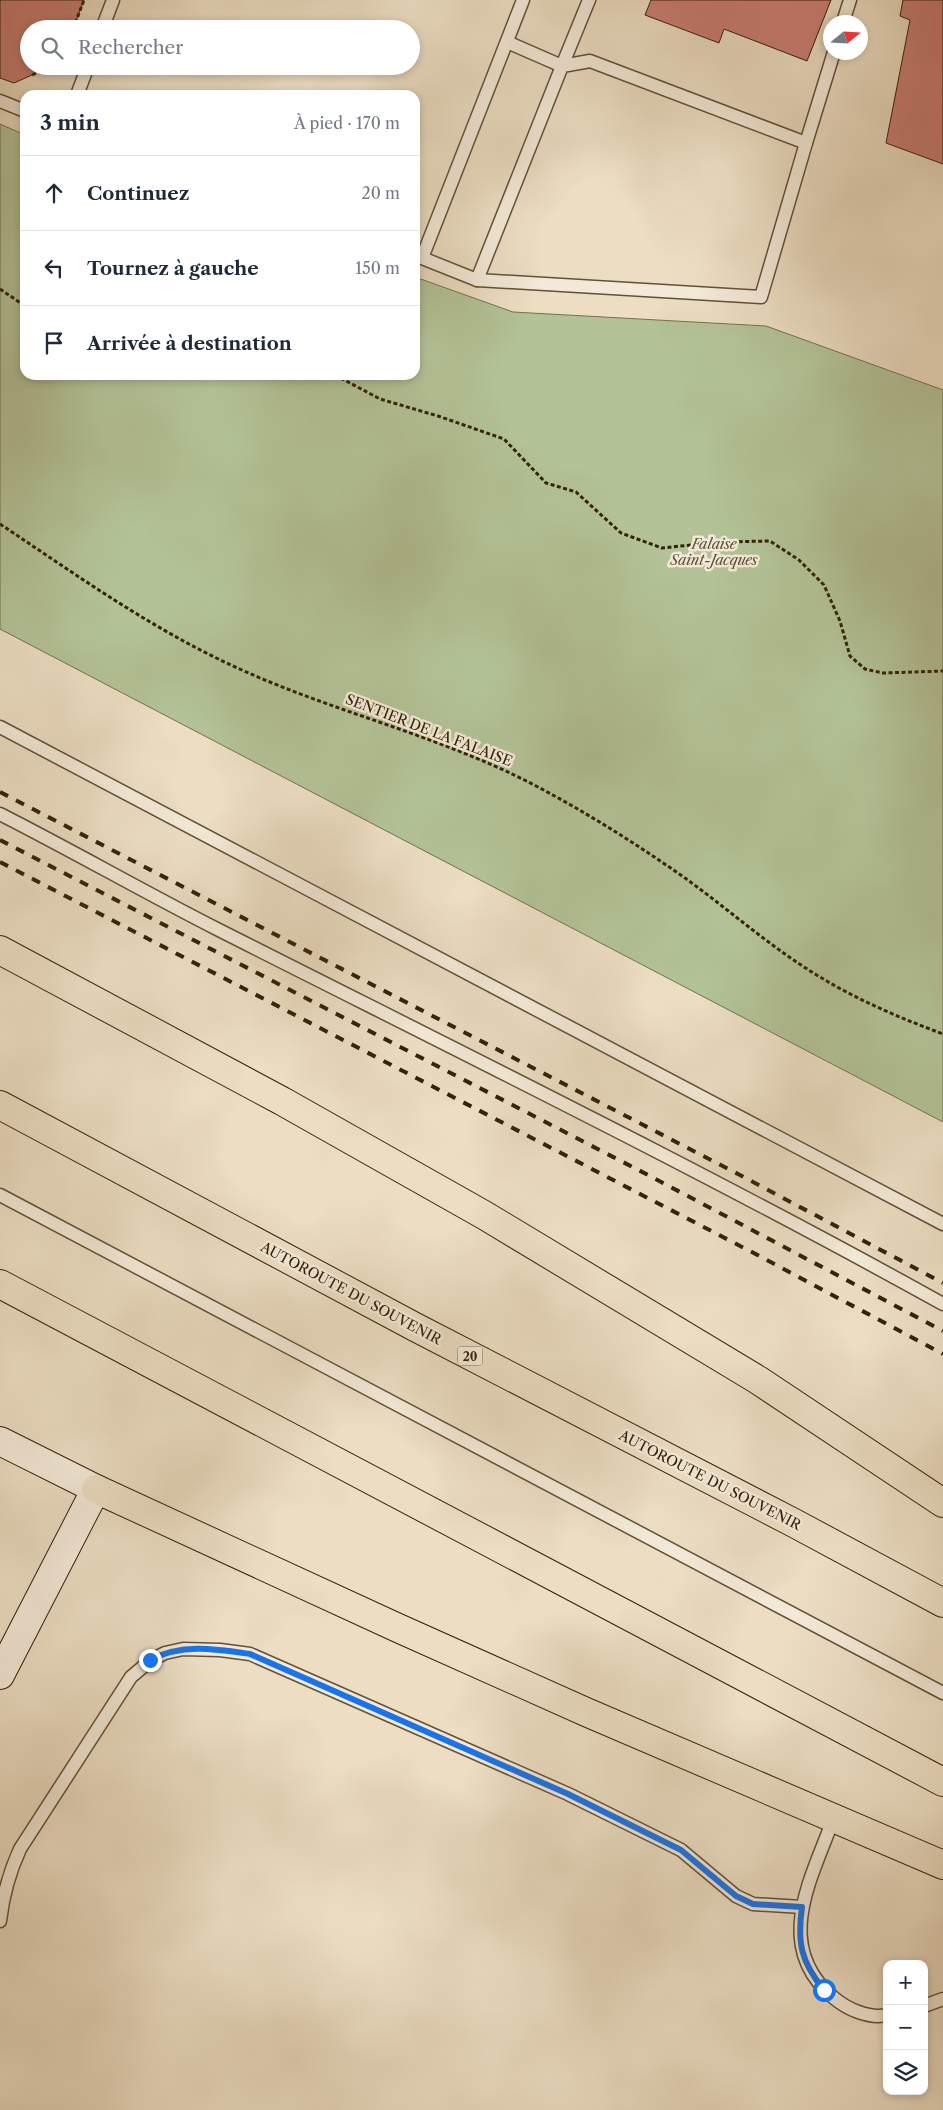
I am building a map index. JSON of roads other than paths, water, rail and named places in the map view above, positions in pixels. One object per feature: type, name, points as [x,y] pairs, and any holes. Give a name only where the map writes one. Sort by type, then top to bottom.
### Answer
[{"type":"highway","points":[[0,950],[221,1067],[445,1192],[766,1385],[943,1503]]},
{"type":"highway","name":"AUTOROUTE DU SOUVENIR","points":[[0,1105],[415,1328],[794,1523],[943,1603]]},
{"type":"highway","points":[[0,1284],[943,1782]]},
{"type":"highway","points":[[96,1489],[586,1712],[943,1865]]},
{"type":"main road","points":[[0,1441],[96,1489],[0,1675]]},
{"type":"lane","points":[[105,20],[113,0]]},
{"type":"lane","points":[[523,0],[422,258],[477,280],[761,296],[832,60]]},
{"type":"lane","points":[[477,280],[589,0]]},
{"type":"lane","points":[[845,15],[850,0]]},
{"type":"lane","points":[[507,42],[562,66],[590,61],[806,143]]},
{"type":"lane","points":[[79,90],[85,75]]},
{"type":"lane","points":[[0,101],[20,109]]},
{"type":"lane","points":[[0,727],[943,1224]]},
{"type":"lane","points":[[0,814],[214,928],[658,1152],[844,1249],[943,1304]]},
{"type":"lane","points":[[0,1195],[943,1694]]},
{"type":"lane","points":[[0,1921],[3,1898],[10,1871],[20,1850],[131,1676],[150,1660],[165,1653],[183,1649],[220,1650],[250,1654],[276,1664],[318,1685],[568,1794],[681,1850],[736,1896],[746,1902],[802,1907]]},
{"type":"lane","points":[[834,1817],[802,1907],[799,1928],[802,1950],[809,1972],[824,1990],[841,2004],[862,2013],[883,2015]]},
{"type":"lane","points":[[927,2005],[943,1999]]},
{"type":"railway","points":[[0,792],[738,1174],[943,1283]]},
{"type":"railway","points":[[0,840],[648,1175],[943,1331]]},
{"type":"railway","points":[[0,862],[748,1250],[943,1354]]},
{"type":"park label","name":"Falaise Saint-Jacques","points":[[714,552]]}]
